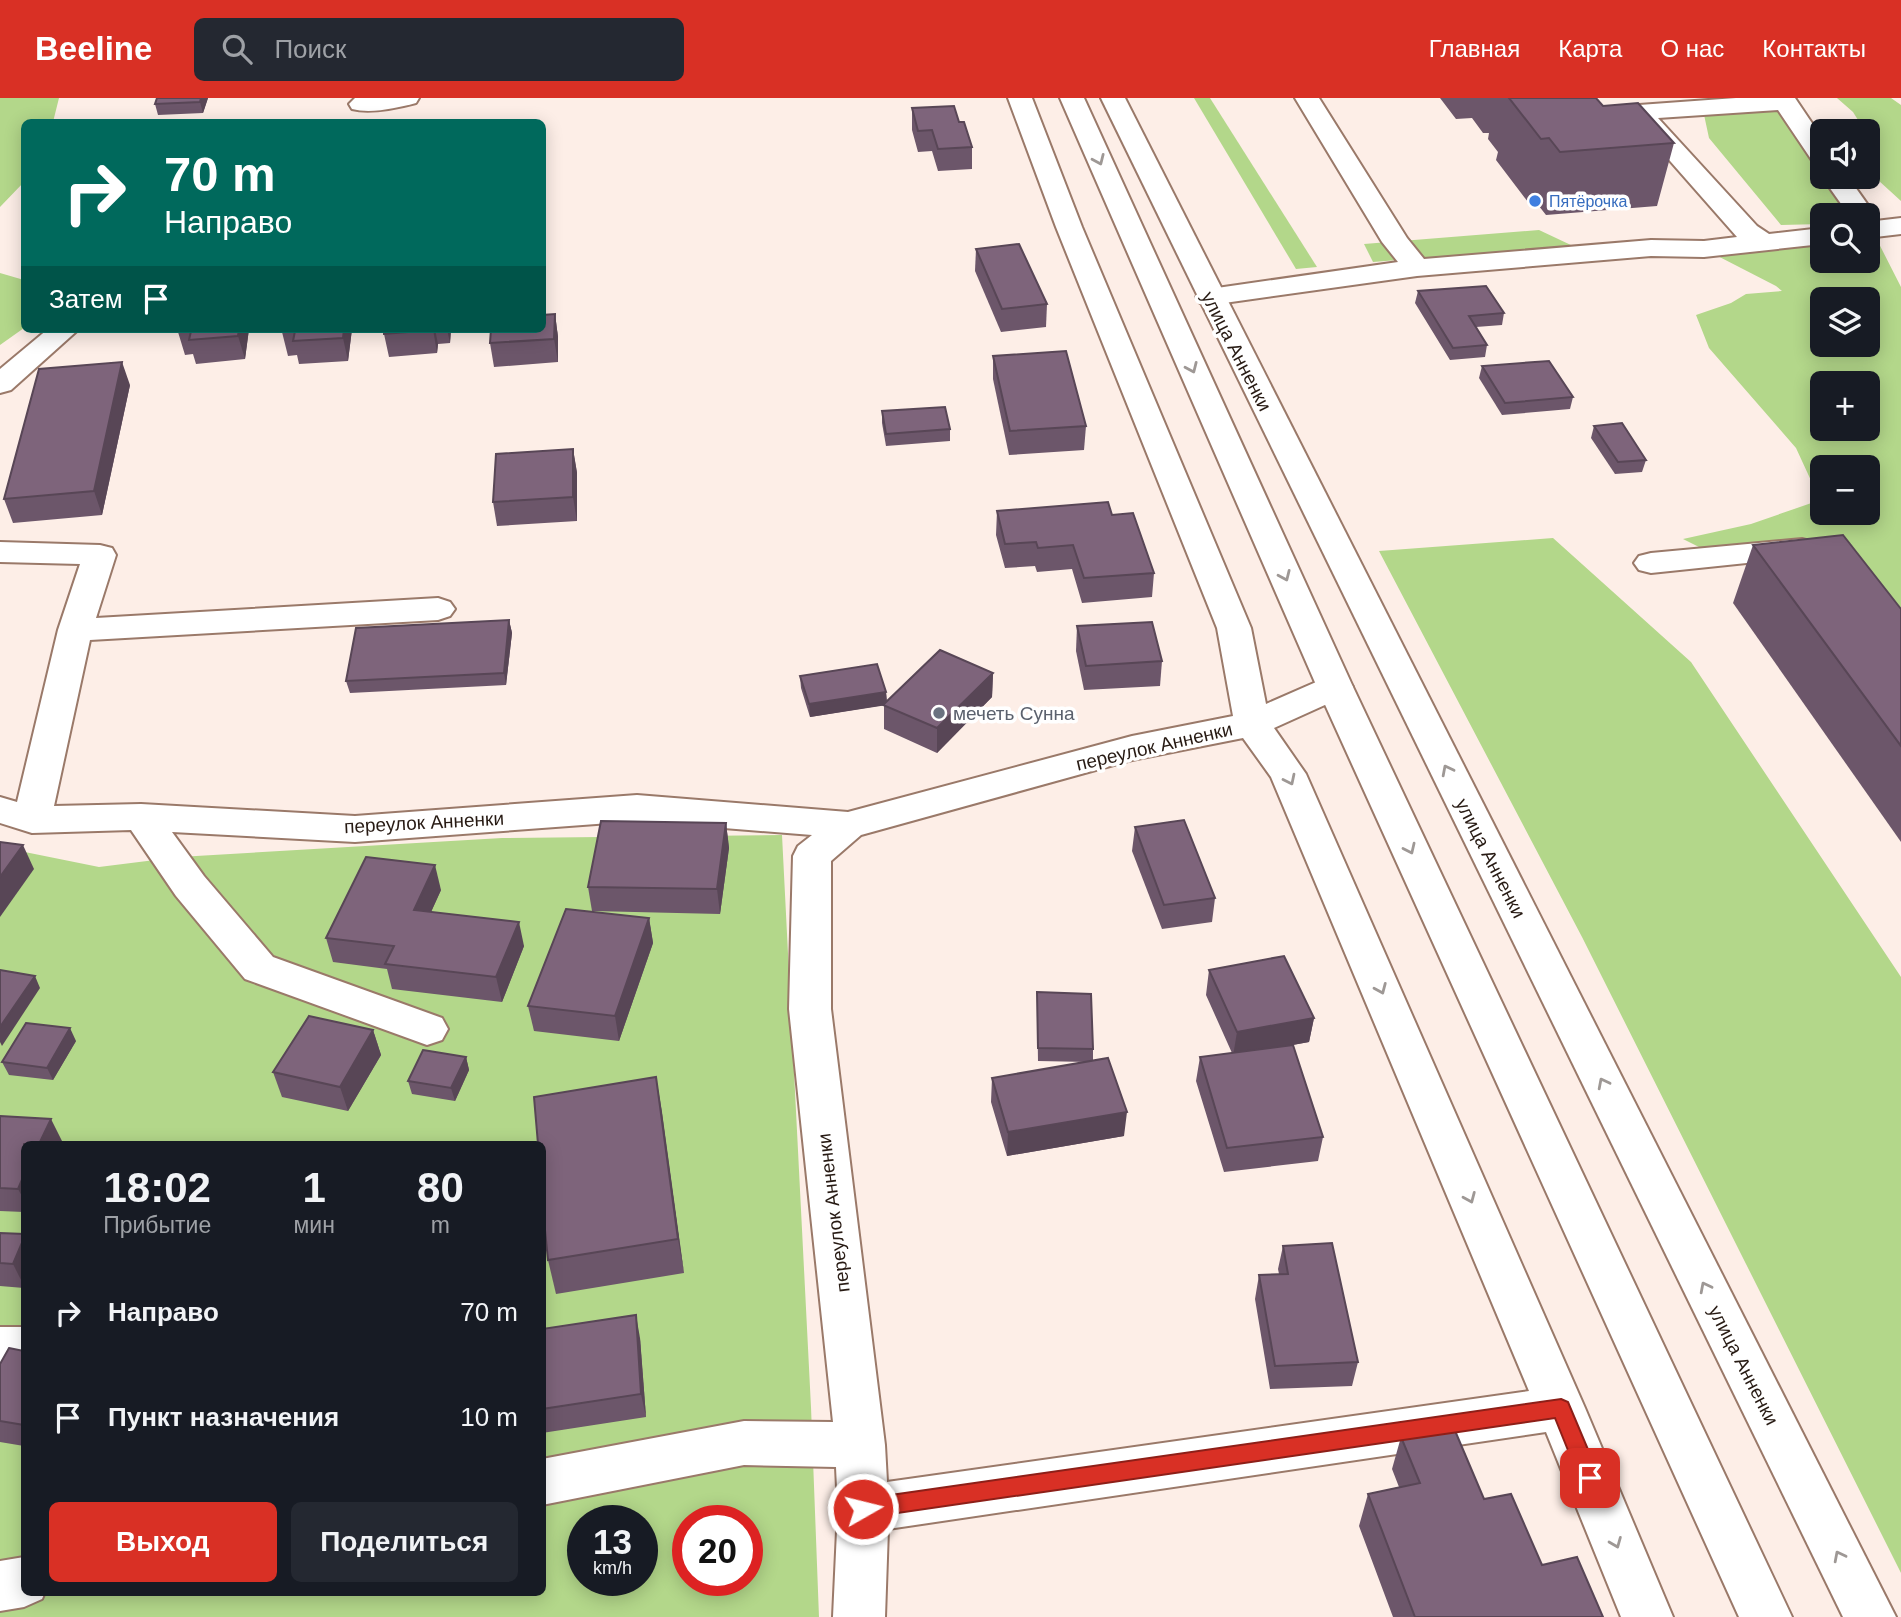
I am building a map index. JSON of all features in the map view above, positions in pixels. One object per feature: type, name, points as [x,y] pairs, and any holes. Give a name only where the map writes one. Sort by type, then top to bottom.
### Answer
[{"type":"main road","points":[[360,104],[407,98]]},
{"type":"main road","points":[[1020,98],[1069,227],[1234,628],[1252,724],[1288,774],[1561,1408],[1647,1617]]},
{"type":"main road","points":[[1072,98],[1335,687],[1766,1617]]},
{"type":"main road","name":"улица Анненки","points":[[1112,98],[1870,1617]]},
{"type":"main road","points":[[1307,98],[1396,242],[1417,268]]},
{"type":"main road","points":[[1764,242],[1747,232],[1639,112],[1785,102],[1810,139]]},
{"type":"main road","points":[[1880,225],[1901,226]]},
{"type":"main road","points":[[1210,297],[1417,268],[1651,248],[1704,248],[1810,237]]},
{"type":"main road","points":[[0,384],[60,333]]},
{"type":"main road","points":[[1651,563],[1829,547]]},
{"type":"main road","points":[[0,552],[100,555],[16,815]]},
{"type":"main road","points":[[75,629],[438,609]]},
{"type":"main road","name":"переулок Анненки","points":[[16,815],[141,817],[355,829],[638,808],[848,825],[1132,748],[1252,724],[1335,687]]},
{"type":"main road","points":[[141,817],[190,886],[260,968],[427,1029]]},
{"type":"main road","name":"переулок Анненки","points":[[848,825],[812,856],[810,1009],[860,1445],[863,1509],[859,1617]]},
{"type":"main road","points":[[0,1348],[21,1348]]},
{"type":"main road","points":[[863,1509],[1561,1408]]},
{"type":"main road","points":[[546,1481],[744,1443],[860,1445]]},
{"type":"main road","points":[[0,1586],[21,1583]]},
{"type":"green space","points":[[0,98],[59,98],[54,119],[21,119],[21,185],[0,207]]},
{"type":"green space","points":[[1194,98],[1210,98],[1317,267],[1296,269]]},
{"type":"green space","points":[[1837,98],[1891,98],[1901,105],[1901,201],[1880,182],[1880,119],[1857,119]]},
{"type":"green space","points":[[1785,102],[1810,139],[1810,189],[1844,189],[1853,203],[1810,203],[1810,224],[1781,225],[1709,138],[1703,110]]},
{"type":"green space","points":[[1539,230],[1573,246],[1373,262],[1364,244]]},
{"type":"green space","points":[[1810,237],[1810,273],[1880,273],[1880,246],[1901,287],[1901,642],[1829,547],[1719,557],[1683,539],[1751,524],[1810,503],[1810,525],[1880,525],[1880,455],[1810,455],[1810,478],[1796,448],[1709,348],[1696,315],[1731,303],[1746,294],[1782,291],[1704,249]]},
{"type":"green space","points":[[0,273],[21,279],[21,330],[0,345]]},
{"type":"green space","points":[[1553,538],[1691,662],[1901,977],[1901,1573],[1582,937],[1379,551]]},
{"type":"green space","points":[[782,835],[819,1617],[0,1617],[0,847],[99,867],[179,857],[502,838]]},
{"type":"building","points":[[157,98],[201,98],[200,102],[155,104]]},
{"type":"building","points":[[1509,98],[1596,98],[1603,106],[1638,103],[1674,143],[1560,152],[1549,138],[1541,139]]},
{"type":"building","points":[[954,106],[959,122],[964,122],[972,147],[938,149],[932,130],[918,131],[912,108]]},
{"type":"building","points":[[1019,244],[1047,304],[1002,309],[976,249]]},
{"type":"building","points":[[1486,286],[1504,313],[1469,316],[1487,345],[1453,348],[1418,291]]},
{"type":"building","points":[[555,314],[554,339],[490,343],[491,333],[546,333],[546,315]]},
{"type":"building","points":[[191,333],[238,333],[238,336],[189,340]]},
{"type":"building","points":[[295,333],[344,333],[343,338],[293,341]]},
{"type":"building","points":[[1066,351],[1086,426],[1010,431],[993,356]]},
{"type":"building","points":[[1549,361],[1573,397],[1505,403],[1482,366]]},
{"type":"building","points":[[122,362],[94,491],[4,499],[39,369]]},
{"type":"building","points":[[945,407],[950,429],[886,434],[882,411]]},
{"type":"building","points":[[1622,423],[1646,460],[1618,462],[1594,426]]},
{"type":"building","points":[[573,449],[573,497],[493,502],[496,454]]},
{"type":"building","points":[[1108,502],[1112,515],[1133,513],[1154,573],[1084,578],[1073,545],[1038,548],[1036,542],[1005,544],[997,511]]},
{"type":"building","points":[[1843,535],[1901,609],[1901,746],[1753,545]]},
{"type":"building","points":[[509,620],[504,673],[346,681],[356,628]]},
{"type":"building","points":[[1152,622],[1162,661],[1086,666],[1077,626]]},
{"type":"building","points":[[940,650],[993,673],[937,728],[883,705]]},
{"type":"building","points":[[877,664],[886,692],[809,704],[800,676]]},
{"type":"building","points":[[1184,820],[1215,898],[1164,905],[1135,827]]},
{"type":"building","points":[[601,821],[726,823],[717,889],[588,887]]},
{"type":"building","points":[[0,842],[23,845],[0,877]]},
{"type":"building","points":[[366,857],[435,865],[414,910],[519,922],[496,977],[385,964],[394,946],[326,938]]},
{"type":"building","points":[[566,909],[649,918],[615,1016],[528,1006]]},
{"type":"building","points":[[1284,956],[1314,1018],[1237,1032],[1209,970]]},
{"type":"building","points":[[0,970],[35,976],[0,1027]]},
{"type":"building","points":[[1037,992],[1091,994],[1093,1049],[1038,1048]]},
{"type":"building","points":[[309,1016],[373,1030],[340,1087],[273,1072]]},
{"type":"building","points":[[26,1023],[70,1028],[47,1068],[2,1062]]},
{"type":"building","points":[[1293,1045],[1323,1137],[1227,1148],[1200,1057]]},
{"type":"building","points":[[423,1050],[466,1057],[451,1088],[408,1081]]},
{"type":"building","points":[[1108,1058],[1127,1112],[1008,1132],[992,1078]]},
{"type":"building","points":[[656,1077],[678,1239],[548,1260],[546,1141],[538,1141],[534,1097]]},
{"type":"building","points":[[0,1116],[51,1119],[40,1141],[21,1141],[21,1182],[18,1189],[0,1188]]},
{"type":"building","points":[[0,1233],[21,1234],[21,1245],[13,1264],[0,1263]]},
{"type":"building","points":[[1332,1243],[1358,1362],[1275,1366],[1259,1275],[1288,1274],[1283,1246]]},
{"type":"building","points":[[636,1315],[641,1394],[546,1408],[546,1328]]},
{"type":"building","points":[[9,1348],[21,1350],[21,1424],[0,1421],[0,1364]]},
{"type":"building","points":[[1453,1426],[1484,1499],[1511,1494],[1542,1565],[1577,1557],[1603,1617],[1415,1617],[1368,1494],[1420,1483],[1401,1437]]},
{"type":"place","name":"Пятёрочка","points":[[1535,201]]},
{"type":"place","name":"мечеть Сунна","points":[[939,713]]},
{"type":"route","points":[[863,1509],[1561,1408],[1590,1478]]}]
